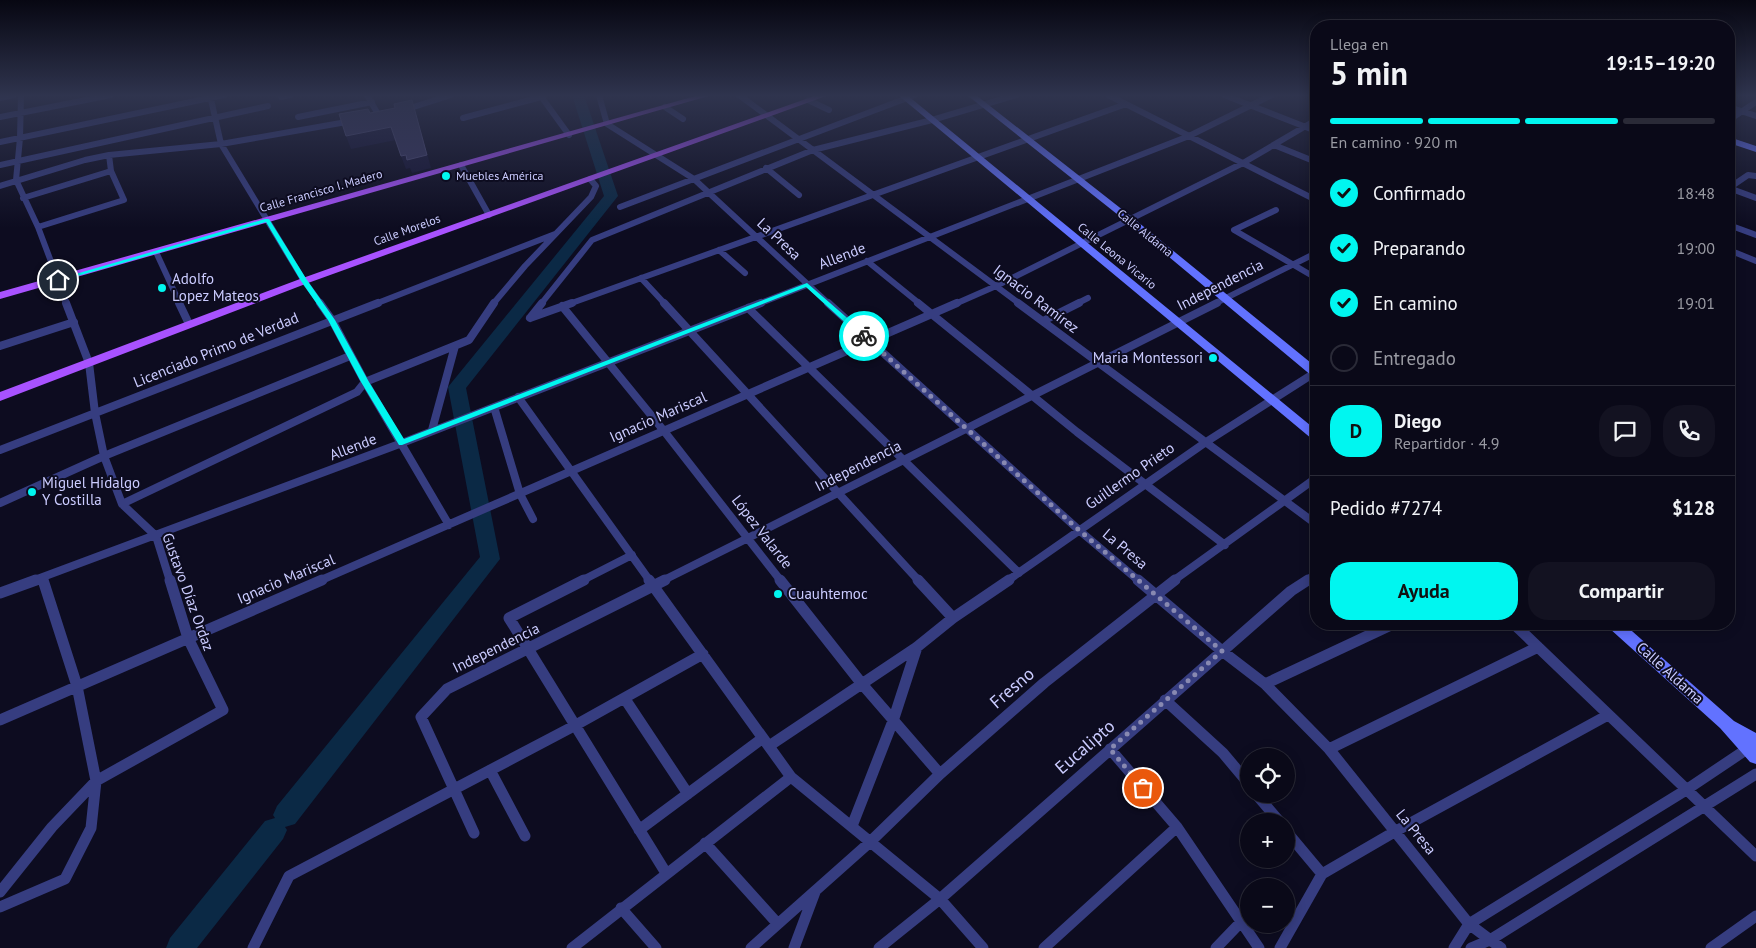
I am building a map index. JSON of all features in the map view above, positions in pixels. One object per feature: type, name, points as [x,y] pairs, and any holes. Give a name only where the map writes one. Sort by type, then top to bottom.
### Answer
[{"type":"main road","name":"Calle Francisco I. Madero","points":[[0,296],[552,139]]},
{"type":"main road","name":"Calle Morelos","points":[[0,397],[304,281],[702,139]]},
{"type":"main road","name":"Calle Leona Vicario","points":[[955,139],[1310,431]]},
{"type":"main road","name":"Calle Aldama","points":[[1026,140],[1130,220],[1310,368]]},
{"type":"main road","points":[[1735,142],[1756,150]]},
{"type":"main road","name":"Calle Aldama","points":[[1621,630],[1754,747]]},
{"type":"street","points":[[0,142],[14,139]]},
{"type":"street","points":[[16,180],[20,139]]},
{"type":"street","points":[[0,165],[120,139]]},
{"type":"street","points":[[220,139],[221,144],[304,281],[332,320],[350,356],[402,443],[454,523]]},
{"type":"street","points":[[0,186],[109,155],[221,144],[249,139]]},
{"type":"street","name":"La Presa","points":[[632,139],[694,179],[807,285],[1080,531],[1222,651],[1265,684],[1329,749],[1469,924],[1496,944]]},
{"type":"street","points":[[856,139],[813,150],[592,240],[530,318],[1026,140]]},
{"type":"street","name":"Allende","points":[[0,593],[402,443],[1181,139]]},
{"type":"street","points":[[1196,139],[1310,197]]},
{"type":"street","name":"Ignacio Mariscal","points":[[0,720],[996,286],[1244,163],[1283,139]]},
{"type":"street","points":[[620,207],[799,140]]},
{"type":"street","name":"Ignacio Ramírez","points":[[799,140],[1310,520]]},
{"type":"street","points":[[1274,145],[1310,160]]},
{"type":"street","points":[[38,227],[124,200],[111,171],[109,155]]},
{"type":"street","points":[[461,165],[489,215]]},
{"type":"street","points":[[766,168],[799,195]]},
{"type":"street","points":[[23,198],[111,171]]},
{"type":"street","points":[[1735,184],[1748,175],[1756,176]]},
{"type":"street","points":[[122,504],[357,392],[365,382],[469,340],[493,304],[555,234],[591,197],[596,186],[595,177]]},
{"type":"street","name":"Gustavo Díaz Ordaz","points":[[16,180],[38,227],[89,363],[95,413],[104,456],[122,504],[156,536],[188,638],[223,710],[96,781]]},
{"type":"street","points":[[1735,190],[1756,198]]},
{"type":"street","points":[[1276,210],[1234,230],[1310,274]]},
{"type":"street","points":[[1735,227],[1756,235]]},
{"type":"street","name":"Licenciado Primo de Verdad","points":[[0,450],[555,234]]},
{"type":"street","points":[[719,250],[745,273]]},
{"type":"street","points":[[156,252],[189,324]]},
{"type":"street","points":[[1735,252],[1756,261]]},
{"type":"street","name":"Independencia","points":[[454,789],[421,717],[447,689],[1310,256]]},
{"type":"street","points":[[867,261],[1033,395],[1225,545]]},
{"type":"street","points":[[641,278],[954,618]]},
{"type":"street","points":[[1043,321],[1088,298]]},
{"type":"street","name":"López Valarde","points":[[562,306],[664,431],[862,684],[940,774]]},
{"type":"street","points":[[748,308],[1019,573]]},
{"type":"street","points":[[0,346],[74,322]]},
{"type":"street","points":[[436,429],[454,346]]},
{"type":"street","points":[[0,503],[104,456],[350,356]]},
{"type":"street","name":"Guillermo Prieto","points":[[639,830],[688,794],[766,742],[862,684],[917,647],[954,618],[1206,442],[1310,377]]},
{"type":"street","points":[[518,397],[791,777],[852,826],[869,843],[940,899],[983,948]]},
{"type":"street","points":[[490,408],[517,495],[533,519]]},
{"type":"street","name":"Fresno","points":[[751,948],[869,843],[940,774],[1044,683],[1155,594],[1310,482]]},
{"type":"street","points":[[632,555],[509,618],[666,872]]},
{"type":"street","points":[[0,907],[65,879],[91,828],[96,781],[77,686],[42,578]]},
{"type":"street","name":"Eucalipto","points":[[879,948],[940,899],[1291,591],[1310,578]]},
{"type":"street","points":[[1265,684],[1380,630]]},
{"type":"street","points":[[1520,630],[1756,856]]},
{"type":"street","points":[[852,826],[893,721],[917,647]]},
{"type":"street","points":[[1329,749],[1538,647]]},
{"type":"street","points":[[252,948],[289,876],[625,699],[703,654]]},
{"type":"street","points":[[625,699],[688,794]]},
{"type":"street","points":[[1165,700],[1223,753],[1240,773]]},
{"type":"street","points":[[1280,948],[1322,874],[1396,831],[1608,715]]},
{"type":"street","points":[[1454,948],[1469,924],[1754,747]]},
{"type":"street","points":[[1110,749],[1177,827],[1240,923],[1216,948]]},
{"type":"street","points":[[490,770],[526,836]]},
{"type":"street","points":[[1471,948],[1496,944],[1702,806],[1756,774]]},
{"type":"street","points":[[572,948],[666,872],[791,777]]},
{"type":"street","points":[[0,892],[52,827],[96,781]]},
{"type":"street","points":[[454,789],[474,833]]},
{"type":"street","points":[[1264,803],[1272,813]]},
{"type":"street","points":[[1044,948],[1177,827]]},
{"type":"street","points":[[1295,842],[1322,874]]},
{"type":"street","points":[[705,843],[778,923]]},
{"type":"street","points":[[794,948],[816,891]]},
{"type":"street","points":[[620,908],[656,948]]},
{"type":"street","points":[[1711,948],[1756,916]]},
{"type":"street","points":[[1248,933],[1259,948]]},
{"type":"building","points":[[395,139],[423,139],[427,155],[407,160],[406,155],[401,156]]},
{"type":"waterway","points":[[286,815],[490,559],[457,387],[611,196],[592,139]]},
{"type":"waterway","points":[[180,948],[274,830]]},
{"type":"way so far","points":[[864,336],[1080,531],[1222,651],[1110,749],[1143,788]]},
{"type":"place","name":"Muebles América","points":[[446,176]]},
{"type":"place","name":"Adolfo Lopez Mateos","points":[[162,288]]},
{"type":"place","name":"Maria Montessori","points":[[1213,358]]},
{"type":"place","name":"Miguel Hidalgo Y Costilla","points":[[32,492]]},
{"type":"place","name":"Cuauhtemoc","points":[[778,594]]},
{"type":"route","points":[[58,280],[267,220],[304,281],[332,320],[350,356],[402,443],[807,285],[864,336]]}]
